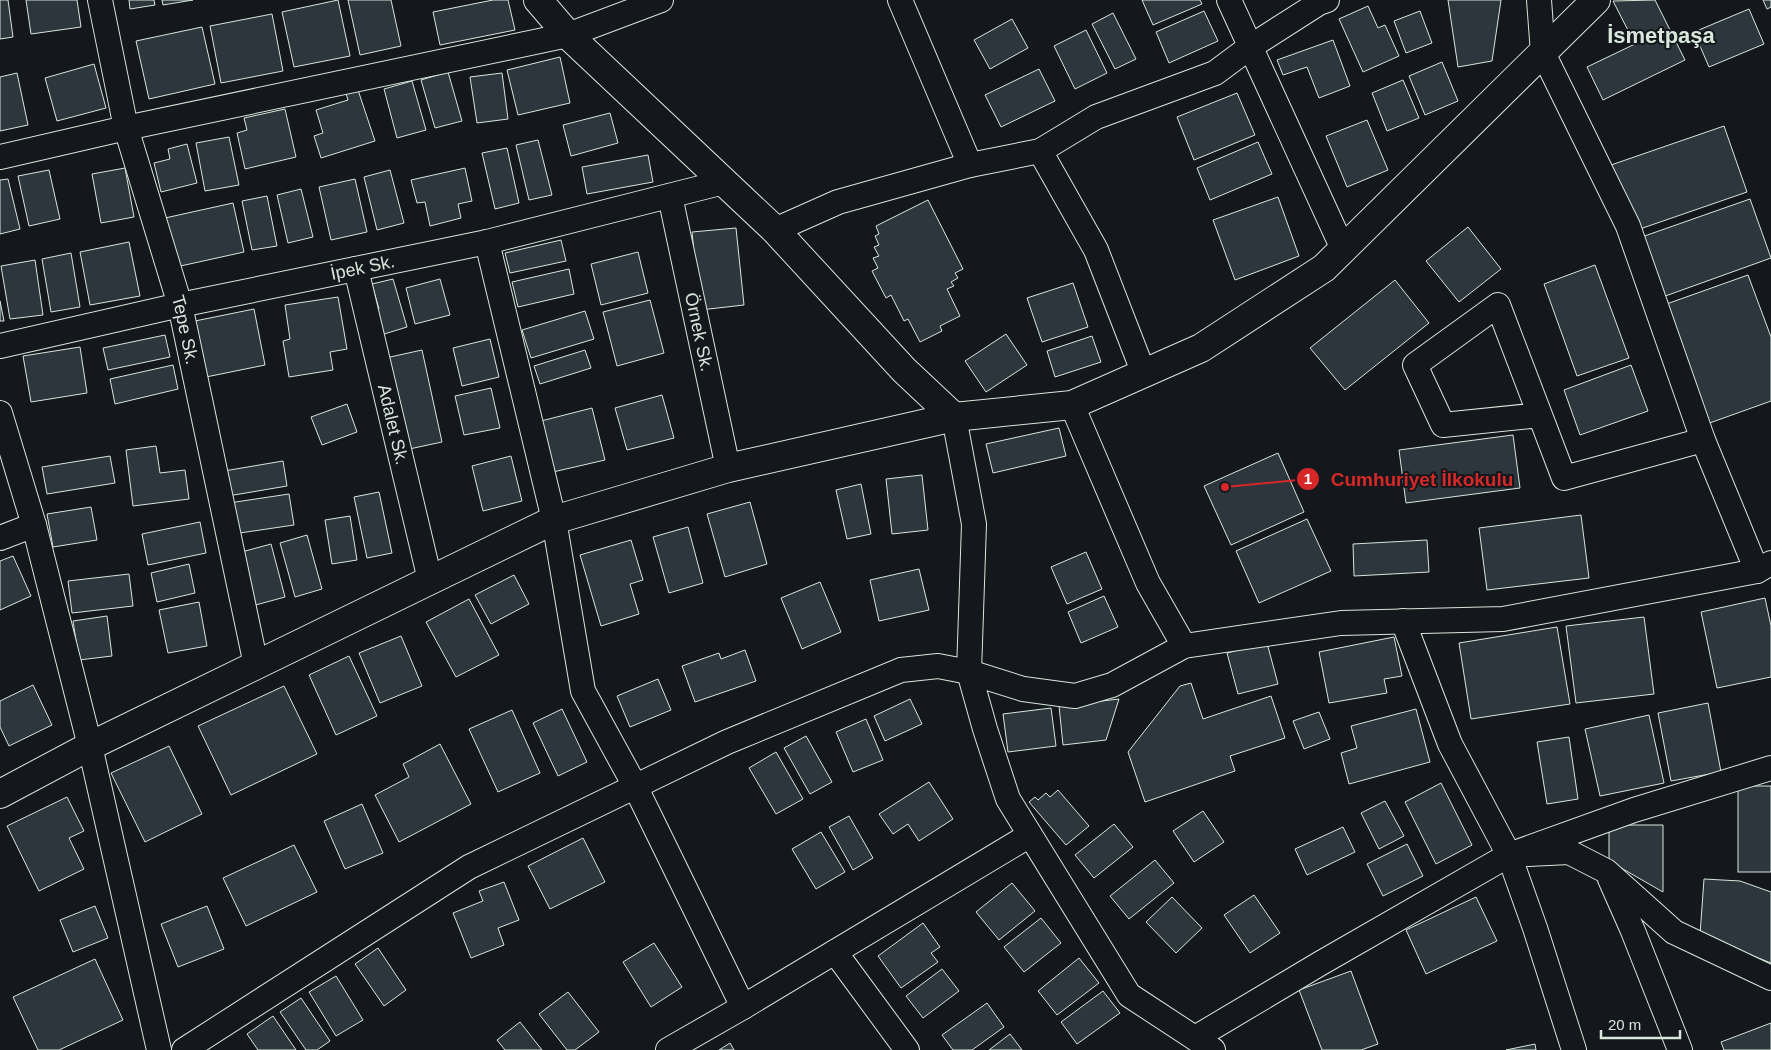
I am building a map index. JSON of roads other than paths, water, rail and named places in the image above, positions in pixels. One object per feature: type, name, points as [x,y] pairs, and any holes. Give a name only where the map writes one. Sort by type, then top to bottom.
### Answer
[{"type":"street","name":"Tepe Sk.","points":[[100,0],[126,128],[180,305],[256,665]]},
{"type":"street","points":[[538,0],[568,35],[775,230],[904,370],[954,417],[974,524],[969,672],[985,729],[1008,798],[1129,995],[1204,1044],[1321,963],[1509,856],[1634,810],[1771,768]]},
{"type":"street","points":[[0,157],[126,128],[568,35],[661,0]]},
{"type":"street","points":[[900,0],[970,165]]},
{"type":"street","points":[[1229,0],[1343,249]]},
{"type":"street","points":[[775,230],[838,202],[970,165],[1040,151],[1096,117],[1215,74],[1250,47],[1327,0]]},
{"type":"street","points":[[184,1050],[215,1042],[469,867],[727,742],[901,670],[938,666],[969,672],[1023,689],[1075,696],[1112,685],[1184,646],[1341,624],[1502,619],[1764,567],[1703,440],[1628,226],[1542,53],[1539,0]]},
{"type":"street","points":[[0,794],[90,746],[554,520],[728,468],[954,417],[1072,405],[1201,348],[1324,268],[1596,0]]},
{"type":"street","points":[[1040,151],[1096,250],[1144,374]]},
{"type":"street","name":"İpek Sk.","points":[[0,346],[180,305],[487,242],[724,182]]},
{"type":"street","name":"Örnek Sk.","points":[[670,196],[728,468]]},
{"type":"street","points":[[487,242],[554,520],[583,691],[635,786],[743,1007]]},
{"type":"street","name":"Adalet Sk.","points":[[356,269],[430,580]]},
{"type":"street","points":[[1540,414],[1443,424],[1415,365],[1498,305],[1540,414],[1564,478],[1703,440]]},
{"type":"street","points":[[1072,405],[1148,583],[1184,646]]},
{"type":"street","points":[[0,413],[34,525],[90,746],[160,1050]]},
{"type":"street","points":[[0,538],[34,525]]},
{"type":"street","points":[[1403,621],[1450,744],[1509,856],[1535,928],[1574,1050]]},
{"type":"street","points":[[668,1050],[1030,835]]},
{"type":"street","points":[[1509,856],[1568,852],[1606,871],[1674,932],[1771,978]]},
{"type":"street","points":[[1606,871],[1633,931],[1680,1050]]},
{"type":"street","points":[[835,952],[907,1050]]},
{"type":"place","name":"Cumhuriyet İlkokulu","points":[[1225,487]]},
{"type":"district","name":"İsmetpaşa","points":[[1661,35]]}]
